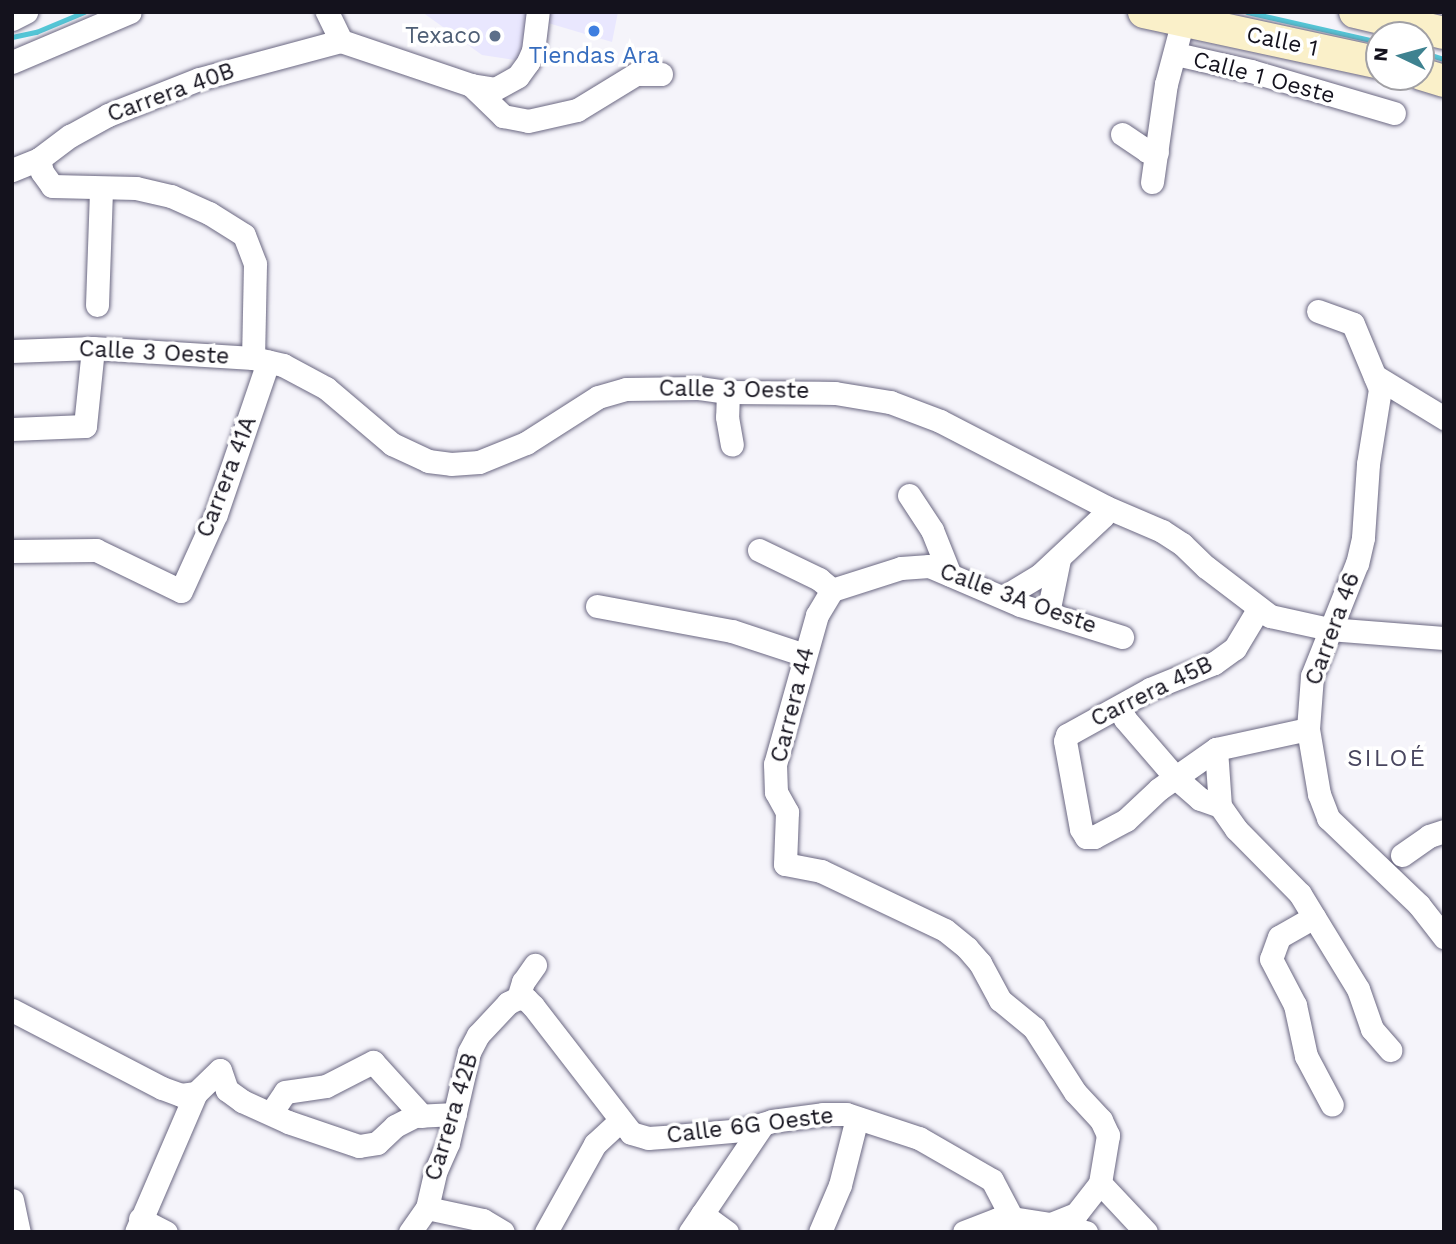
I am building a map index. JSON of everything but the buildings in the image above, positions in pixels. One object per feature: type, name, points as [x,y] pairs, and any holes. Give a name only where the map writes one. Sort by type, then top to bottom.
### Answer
[{"type":"main road","name":"Calle 1","points":[[1144,12],[1365,60]]},
{"type":"main road","points":[[1354,12],[1415,21]]},
{"type":"street","points":[[12,19],[26,12]]},
{"type":"street","points":[[12,62],[130,12]]},
{"type":"street","points":[[327,12],[341,41],[471,85],[495,89],[518,76],[533,51],[538,12]]},
{"type":"street","points":[[1152,182],[1166,84],[1183,20]]},
{"type":"street","name":"Carrera 40B","points":[[12,170],[39,159],[69,136],[108,116],[199,79],[341,41]]},
{"type":"street","name":"Calle 1 Oeste","points":[[1176,54],[1251,71],[1394,113]]},
{"type":"street","points":[[471,85],[503,116],[528,121],[577,110],[636,74],[661,74]]},
{"type":"street","points":[[1122,134],[1147,151],[1157,152]]},
{"type":"street","name":"Carrera 41A","points":[[12,551],[96,550],[181,591],[216,514],[260,360],[255,264],[244,235],[209,213],[171,196],[136,188],[52,186],[42,173],[39,159]]},
{"type":"street","points":[[97,305],[101,188]]},
{"type":"street","name":"Carrera 46","points":[[1318,311],[1353,324],[1380,389],[1368,464],[1363,538],[1357,562],[1312,676],[1308,729],[1319,794],[1328,818],[1419,905],[1444,937]]},
{"type":"street","points":[[12,429],[85,426],[93,348]]},
{"type":"street","name":"Calle 3 Oeste","points":[[12,351],[93,348],[260,360],[283,365],[326,388],[392,444],[428,461],[451,464],[480,462],[526,443],[566,415],[611,391],[662,387],[728,392],[835,393],[890,402],[940,421],[1106,507],[1162,531],[1182,544],[1206,567],[1270,616],[1329,629],[1444,638]]},
{"type":"street","points":[[1375,376],[1444,418]]},
{"type":"street","points":[[728,392],[727,416],[732,445]]},
{"type":"street","points":[[908,495],[932,530],[950,575]]},
{"type":"street","points":[[1005,596],[1040,575],[1059,559],[1103,516],[1106,507]]},
{"type":"street","points":[[759,550],[819,579],[832,590]]},
{"type":"street","points":[[1048,613],[1059,559]]},
{"type":"street","name":"Calle 3A Oeste","points":[[832,590],[916,565],[1122,637]]},
{"type":"street","name":"Carrera 44","points":[[832,590],[817,615],[775,764],[776,792],[787,813],[785,864],[821,871],[944,930],[967,948],[980,963],[1000,1000],[1034,1028],[1075,1092],[1101,1120],[1108,1135],[1100,1182]]},
{"type":"street","points":[[597,606],[732,631],[805,656]]},
{"type":"street","name":"Carrera 45B","points":[[1176,778],[1126,820],[1094,837],[1086,837],[1081,829],[1065,738],[1150,688],[1214,663],[1235,648],[1259,608]]},
{"type":"street","points":[[1119,707],[1125,719],[1176,778],[1200,799],[1220,806],[1262,857],[1300,894],[1358,989],[1372,1029],[1390,1050]]},
{"type":"street","points":[[1176,778],[1216,749],[1308,729]]},
{"type":"street","points":[[1216,749],[1220,806]]},
{"type":"street","points":[[1402,855],[1429,836],[1444,831]]},
{"type":"street","points":[[1314,917],[1279,937],[1270,958],[1295,1005],[1306,1056],[1332,1105]]},
{"type":"street","name":"Carrera 42B","points":[[418,1220],[448,1143],[464,1068],[478,1035],[508,1003],[518,998],[523,982],[535,965]]},
{"type":"street","name":"Calle 6G Oeste","points":[[518,998],[526,999],[533,1006],[612,1104],[620,1121],[631,1133],[649,1138],[743,1130],[823,1114],[846,1114],[919,1138],[992,1180],[1012,1218]]},
{"type":"street","points":[[16,1019],[162,1088],[181,1095],[196,1093]]},
{"type":"street","points":[[271,1113],[285,1092],[326,1086],[373,1062],[422,1115]]},
{"type":"street","points":[[166,1232],[138,1225],[196,1093],[220,1070],[227,1090],[242,1101],[359,1146],[377,1143],[395,1126],[422,1115],[455,1114]]},
{"type":"street","points":[[820,1232],[839,1185],[857,1118]]},
{"type":"street","points":[[546,1232],[595,1144],[620,1121]]},
{"type":"street","points":[[727,1232],[696,1223],[763,1124]]},
{"type":"street","points":[[964,1232],[998,1219],[1012,1218],[1051,1224],[1081,1223],[1100,1182],[1146,1232]]},
{"type":"street","points":[[12,1200],[19,1232]]},
{"type":"street","points":[[418,1220],[483,1220],[503,1232]]},
{"type":"shaded area","name":"Texaco","points":[[422,12],[618,12],[612,42],[538,20],[528,62],[482,55]]},
{"type":"waterway","points":[[12,37],[36,32],[84,12]]},
{"type":"waterway","points":[[1247,12],[1365,39]]},
{"type":"waterway","points":[[1435,56],[1444,59]]},
{"type":"place","name":"Tiendas Ara","points":[[594,31]]},
{"type":"place","name":"Texaco","points":[[495,36]]},
{"type":"district","name":"SILOÉ","points":[[1387,759]]}]
